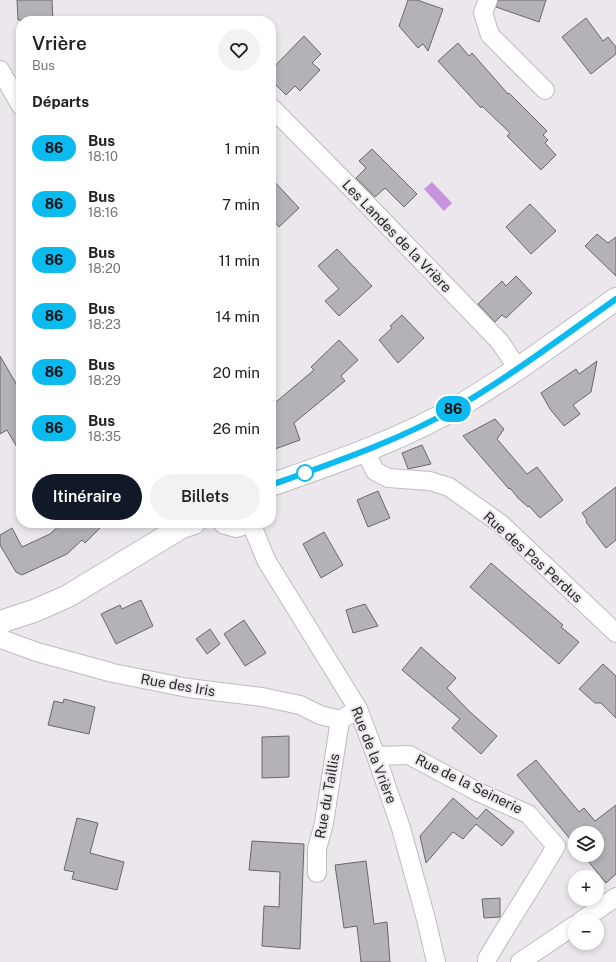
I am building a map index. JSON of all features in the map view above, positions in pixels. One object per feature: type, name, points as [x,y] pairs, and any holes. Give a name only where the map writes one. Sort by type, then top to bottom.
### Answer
[{"type":"street","points":[[488,0],[483,13],[490,35],[545,90]]},
{"type":"street","points":[[0,70],[16,97]]},
{"type":"street","name":"Les Landes de la Vrière","points":[[276,112],[500,342],[518,368]]},
{"type":"street","points":[[276,483],[364,452],[416,429],[460,405],[518,368],[616,299]]},
{"type":"street","name":"Rue des Pas Perdus","points":[[364,452],[375,471],[388,478],[430,481],[449,487],[501,524],[616,633]]},
{"type":"street","points":[[0,622],[34,611],[68,596],[180,528]]},
{"type":"street","name":"Rue de la Vrière","points":[[253,528],[266,560],[358,709],[401,828],[436,962]]},
{"type":"street","name":"Rue des Iris","points":[[0,635],[1,639],[37,652],[113,673],[188,688],[262,697],[300,705],[320,715],[340,720]]},
{"type":"street","points":[[340,720],[358,709]]},
{"type":"street","name":"Rue du Taillis","points":[[317,873],[317,849],[324,823],[340,720]]},
{"type":"street","name":"Rue de la Seinerie","points":[[376,756],[409,755],[478,792],[528,814],[556,846],[540,875],[504,929],[487,959],[487,962]]},
{"type":"street","points":[[591,914],[616,897]]},
{"type":"street","points":[[520,962],[568,930]]},
{"type":"shaded area","points":[[432,182],[452,203],[444,211],[424,189]]},
{"type":"building","points":[[17,0],[52,0],[53,16],[18,16]]},
{"type":"building","points":[[408,0],[417,0],[443,9],[428,51],[423,44],[418,48],[399,26]]},
{"type":"building","points":[[498,0],[546,0],[539,22],[496,7]]},
{"type":"building","points":[[586,18],[603,41],[608,37],[616,47],[616,54],[591,74],[562,37]]},
{"type":"building","points":[[304,36],[321,54],[312,63],[320,70],[300,91],[295,86],[286,95],[276,85],[276,65]]},
{"type":"building","points":[[458,43],[469,56],[472,53],[508,94],[509,93],[547,131],[543,135],[548,140],[545,143],[556,155],[541,170],[507,136],[510,133],[482,106],[481,108],[438,61]]},
{"type":"building","points":[[372,149],[417,194],[404,207],[385,188],[375,197],[356,178],[366,168],[359,161]]},
{"type":"building","points":[[276,183],[299,208],[279,227],[276,223]]},
{"type":"building","points":[[530,204],[556,231],[531,254],[506,227]]},
{"type":"building","points":[[597,234],[608,243],[616,237],[616,276],[585,246]]},
{"type":"building","points":[[337,249],[372,286],[339,316],[325,301],[339,289],[318,266]]},
{"type":"building","points":[[516,276],[532,293],[506,318],[502,315],[495,322],[478,304],[502,281],[506,286]]},
{"type":"building","points":[[402,315],[424,338],[398,363],[379,340],[392,328],[390,326]]},
{"type":"building","points":[[339,340],[358,360],[341,376],[345,381],[294,423],[300,440],[276,449],[276,402],[314,370],[311,367]]},
{"type":"building","points":[[0,356],[16,383],[16,445],[7,430],[0,434]]},
{"type":"building","points":[[597,361],[591,392],[573,405],[580,414],[564,426],[550,409],[541,393],[576,369],[579,374]]},
{"type":"building","points":[[495,419],[504,429],[497,439],[527,474],[537,467],[563,500],[540,518],[529,506],[528,507],[518,498],[510,488],[509,489],[463,436]]},
{"type":"building","points":[[422,445],[431,464],[408,469],[402,453]]},
{"type":"building","points":[[616,487],[616,540],[606,548],[586,522],[587,520],[582,513]]},
{"type":"building","points":[[378,491],[390,518],[368,527],[357,500]]},
{"type":"building","points":[[12,528],[22,547],[50,534],[57,528],[100,528],[85,543],[82,540],[67,554],[22,575],[16,572],[0,545],[0,535]]},
{"type":"building","points":[[324,532],[343,565],[321,578],[303,544]]},
{"type":"building","points":[[491,563],[563,625],[561,627],[579,642],[559,664],[470,587]]},
{"type":"building","points":[[141,600],[153,626],[116,644],[101,614],[120,605],[122,609]]},
{"type":"building","points":[[365,604],[378,626],[353,633],[346,610]]},
{"type":"building","points":[[244,620],[266,653],[245,666],[224,634]]},
{"type":"building","points":[[210,629],[220,644],[207,654],[196,639]]},
{"type":"building","points":[[421,647],[456,678],[447,688],[469,711],[497,736],[481,754],[452,728],[460,719],[402,670]]},
{"type":"building","points":[[603,664],[616,676],[616,718],[601,703],[595,703],[579,689]]},
{"type":"building","points":[[64,699],[95,707],[89,734],[48,725],[54,701],[63,703]]},
{"type":"building","points":[[289,736],[289,777],[262,778],[262,737]]},
{"type":"building","points":[[536,760],[579,812],[584,808],[595,821],[616,805],[616,874],[606,883],[604,881],[604,870],[595,870],[589,862],[604,862],[604,826],[568,826],[568,837],[517,775]]},
{"type":"building","points":[[453,798],[477,819],[486,809],[514,832],[502,846],[476,824],[463,839],[453,832],[426,863],[420,836]]},
{"type":"building","points":[[77,818],[98,823],[90,853],[124,862],[117,890],[72,879],[74,872],[64,870]]},
{"type":"building","points":[[252,841],[304,844],[300,949],[262,946],[264,906],[279,907],[280,872],[249,870]]},
{"type":"building","points":[[366,861],[374,924],[387,922],[390,962],[361,962],[357,926],[344,928],[335,865]]},
{"type":"building","points":[[500,898],[500,917],[484,918],[482,899]]},
{"type":"bus line","name":"86","points":[[276,483],[364,452],[416,429],[460,405],[518,368],[616,299]]}]
